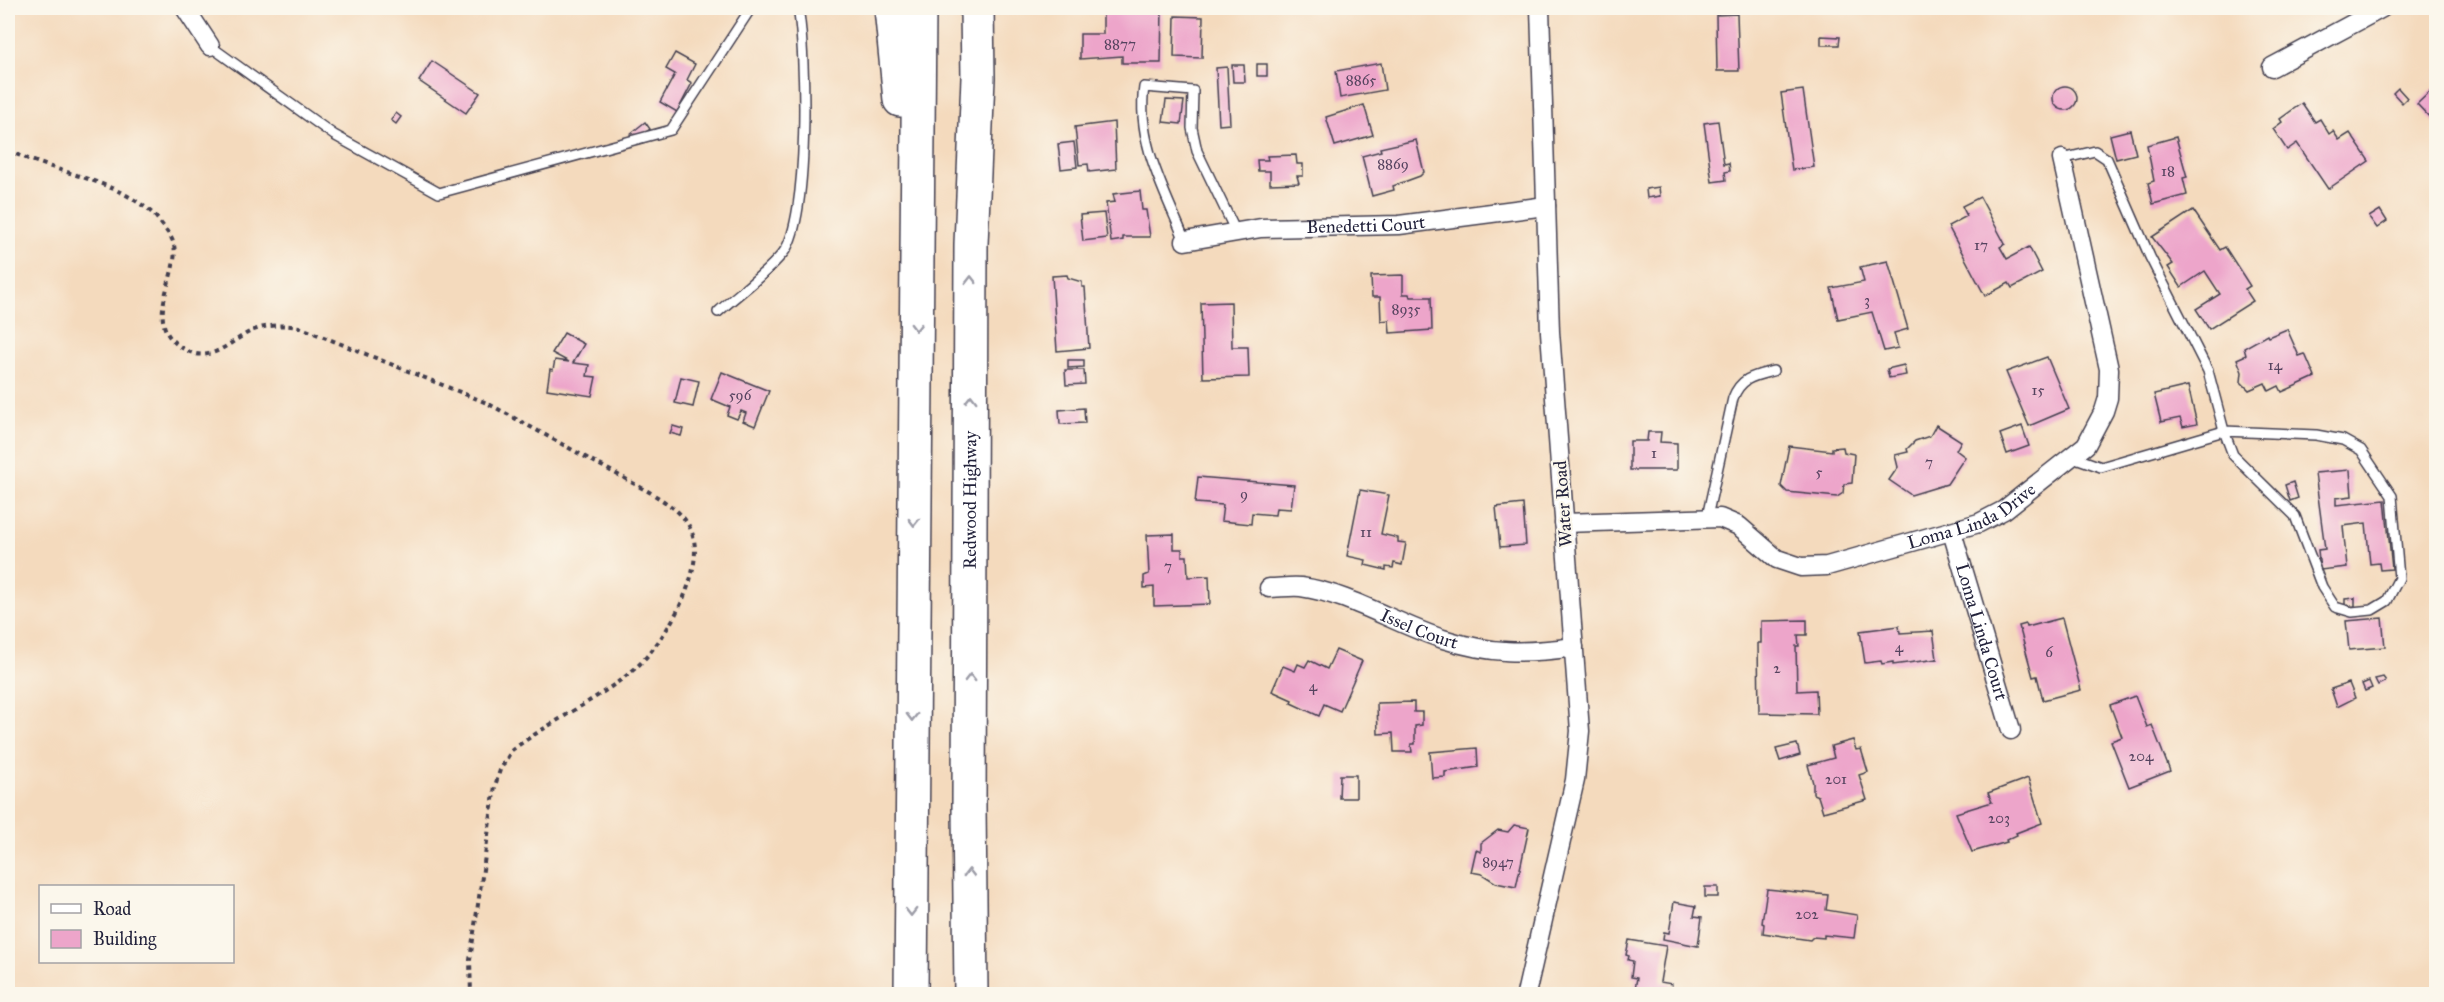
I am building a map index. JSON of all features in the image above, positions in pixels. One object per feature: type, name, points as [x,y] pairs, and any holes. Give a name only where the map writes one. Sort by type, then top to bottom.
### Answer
[{"type":"highway","points":[[891,8],[917,269]]},
{"type":"highway","points":[[911,994],[919,8]]},
{"type":"highway","name":"Redwood Highway","points":[[971,994],[969,819],[971,256],[978,78],[977,8]]},
{"type":"highway","points":[[978,78],[991,8]]},
{"type":"street","points":[[185,8],[210,46]]},
{"type":"street","name":"Water Road","points":[[1526,994],[1576,772],[1580,708],[1550,332],[1540,8]]},
{"type":"street","points":[[2272,68],[2382,8]]},
{"type":"street","name":"Loma Linda Drive","points":[[1564,523],[1707,517],[1730,520],[1777,559],[1813,567],[1952,532],[1979,523],[2004,510],[2086,445],[2100,422],[2110,382],[2107,356],[2062,159]]},
{"type":"street","name":"Benedetti Court","points":[[1185,241],[1235,230],[1399,225],[1546,206]]},
{"type":"street","name":"Loma Linda Court","points":[[1952,532],[2011,730]]},
{"type":"street","name":"Issel Court","points":[[1269,588],[1299,587],[1329,593],[1442,639],[1485,649],[1527,653],[1574,647]]},
{"type":"lane","points":[[210,46],[334,135],[439,193],[671,130],[751,8]]},
{"type":"lane","points":[[718,312],[784,252],[797,211],[804,135],[803,33],[798,8]]},
{"type":"lane","points":[[1185,241],[1150,155],[1142,126],[1144,87],[1194,91],[1192,128],[1197,151],[1235,230]]},
{"type":"lane","points":[[2062,159],[2095,151],[2108,159],[2150,257],[2204,362],[2224,431],[2233,455],[2295,516],[2322,587],[2335,607],[2352,612],[2372,610],[2387,602],[2399,578],[2392,496],[2361,450],[2343,440],[2316,435],[2224,431],[2101,467],[2073,457]]},
{"type":"lane","points":[[1707,517],[1733,398],[1738,385],[1749,377],[1773,371]]},
{"type":"path","points":[[8,150],[28,160],[101,184],[147,208],[172,238],[175,261],[163,296],[162,318],[170,336],[187,351],[201,355],[217,352],[253,330],[276,324],[299,327],[486,403],[651,493],[677,511],[690,527],[696,550],[694,572],[680,604],[653,650],[631,672],[512,750],[500,770],[481,875],[470,960],[471,994]]},
{"type":"building","points":[[1103,8],[1162,8],[1161,63],[1122,63],[1122,56],[1080,59],[1080,34],[1103,34]]},
{"type":"building","points":[[1737,14],[1739,71],[1717,71],[1716,15]]},
{"type":"building","points":[[1175,16],[1203,17],[1202,58],[1174,57]]},
{"type":"building","points":[[1821,36],[1840,37],[1839,45],[1821,45]]},
{"type":"building","points":[[675,53],[695,64],[687,80],[692,83],[677,112],[660,102],[675,74],[666,69]]},
{"type":"building","points":[[432,61],[480,93],[466,113],[419,81]]},
{"type":"building","points":[[1381,63],[1385,90],[1340,98],[1336,71]]},
{"type":"building","points":[[1257,64],[1267,64],[1267,76],[1257,76]]},
{"type":"building","points":[[1232,65],[1244,65],[1245,82],[1233,82]]},
{"type":"building","points":[[1227,67],[1230,124],[1219,125],[1216,68]]},
{"type":"building","points":[[2065,86],[2070,87],[2076,93],[2076,103],[2070,109],[2065,110],[2060,109],[2054,103],[2053,98],[2054,93],[2060,87]]},
{"type":"building","points":[[2436,86],[2436,124],[2417,104]]},
{"type":"building","points":[[2398,88],[2407,98],[2402,103],[2393,93]]},
{"type":"building","points":[[1803,90],[1814,167],[1792,170],[1781,93]]},
{"type":"building","points":[[1166,100],[1184,101],[1181,124],[1163,122]]},
{"type":"building","points":[[2302,103],[2315,122],[2320,119],[2329,134],[2333,131],[2339,140],[2350,133],[2369,161],[2328,189],[2297,143],[2287,150],[2273,129],[2282,122],[2280,119]]},
{"type":"building","points":[[1364,105],[1373,135],[1335,146],[1326,117]]},
{"type":"building","points":[[396,113],[401,117],[396,124],[391,120]]},
{"type":"building","points":[[1718,121],[1724,164],[1729,163],[1730,171],[1725,172],[1726,180],[1712,182],[1704,123]]},
{"type":"building","points":[[645,122],[650,129],[635,140],[630,134]]},
{"type":"building","points":[[1114,122],[1116,169],[1089,172],[1088,164],[1079,165],[1075,127]]},
{"type":"building","points":[[2130,130],[2136,154],[2116,159],[2110,135]]},
{"type":"building","points":[[2176,137],[2187,177],[2183,178],[2187,195],[2153,204],[2148,183],[2154,181],[2147,145]]},
{"type":"building","points":[[1416,140],[1424,172],[1420,176],[1393,186],[1394,190],[1372,196],[1362,156],[1381,151],[1380,148]]},
{"type":"building","points":[[1074,142],[1077,167],[1061,169],[1058,144]]},
{"type":"building","points":[[1296,155],[1297,164],[1303,164],[1303,176],[1297,176],[1299,183],[1270,184],[1270,171],[1258,171],[1257,160],[1268,160],[1267,156]]},
{"type":"building","points":[[1659,187],[1660,196],[1647,198],[1646,189]]},
{"type":"building","points":[[1140,191],[1142,210],[1146,210],[1150,237],[1123,237],[1123,240],[1111,242],[1106,203],[1115,202],[1113,194]]},
{"type":"building","points":[[1980,197],[2005,244],[2000,247],[2007,259],[2029,247],[2042,272],[2012,288],[2009,283],[1985,296],[1948,226],[1967,216],[1962,206]]},
{"type":"building","points":[[2193,210],[2220,250],[2225,247],[2250,286],[2245,289],[2253,301],[2209,329],[2196,309],[2220,294],[2205,271],[2181,287],[2168,267],[2173,264],[2152,237]]},
{"type":"building","points":[[2380,210],[2387,221],[2377,228],[2369,217]]},
{"type":"building","points":[[1104,213],[1107,238],[1083,241],[1080,215]]},
{"type":"building","points":[[1888,261],[1908,329],[1894,333],[1898,348],[1884,351],[1872,312],[1838,319],[1831,288],[1864,282],[1860,267]]},
{"type":"building","points":[[1067,275],[1068,278],[1082,282],[1082,287],[1085,287],[1089,348],[1057,351],[1052,276]]},
{"type":"building","points":[[1403,275],[1403,294],[1409,294],[1410,297],[1431,297],[1432,330],[1390,333],[1389,320],[1381,321],[1380,297],[1372,297],[1371,276]]},
{"type":"building","points":[[1231,302],[1232,347],[1248,347],[1249,377],[1203,378],[1201,303]]},
{"type":"building","points":[[2287,329],[2299,356],[2305,354],[2315,377],[2282,392],[2279,386],[2269,391],[2265,383],[2249,390],[2241,382],[2242,372],[2237,359],[2246,355],[2244,348],[2267,335],[2268,337]]},
{"type":"building","points":[[564,333],[584,344],[573,363],[589,365],[587,376],[596,377],[592,396],[547,389],[550,369],[553,370],[555,360],[569,362],[552,353]]},
{"type":"building","points":[[2047,357],[2069,409],[2029,426],[2006,372]]},
{"type":"building","points":[[1068,360],[1084,360],[1084,367],[1068,368]]},
{"type":"building","points":[[1904,365],[1906,375],[1889,378],[1887,369]]},
{"type":"building","points":[[1065,370],[1084,370],[1085,384],[1066,385]]},
{"type":"building","points":[[722,372],[769,391],[755,426],[743,421],[746,413],[741,411],[737,419],[727,415],[730,407],[711,399]]},
{"type":"building","points":[[681,377],[699,381],[693,407],[675,403]]},
{"type":"building","points":[[2188,386],[2197,424],[2183,427],[2180,418],[2161,422],[2154,394]]},
{"type":"building","points":[[1084,408],[1085,423],[1060,424],[1059,410]]},
{"type":"building","points":[[1936,425],[1961,441],[1956,450],[1965,457],[1947,484],[1911,495],[1889,480],[1898,467],[1895,455],[1908,452],[1907,449],[1915,441],[1930,436]]},
{"type":"building","points":[[673,426],[683,429],[681,436],[670,433]]},
{"type":"building","points":[[2022,426],[2029,446],[2007,454],[2000,434]]},
{"type":"building","points":[[1648,432],[1661,432],[1660,442],[1677,443],[1677,470],[1630,470],[1630,441],[1647,441]]},
{"type":"building","points":[[1789,446],[1832,451],[1832,448],[1843,447],[1844,452],[1854,454],[1852,483],[1844,484],[1843,493],[1837,497],[1787,492],[1781,486]]},
{"type":"building","points":[[2350,470],[2352,496],[2336,498],[2336,505],[2385,500],[2392,569],[2380,570],[2379,563],[2370,564],[2366,523],[2343,526],[2347,567],[2320,570],[2318,550],[2325,549],[2315,473]]},
{"type":"building","points":[[1198,477],[1294,485],[1291,509],[1276,508],[1275,515],[1252,513],[1251,524],[1221,521],[1223,505],[1195,503]]},
{"type":"building","points":[[2293,482],[2298,498],[2290,501],[2285,485]]},
{"type":"building","points":[[1360,490],[1389,495],[1381,534],[1398,538],[1398,542],[1406,543],[1402,565],[1394,563],[1393,568],[1386,567],[1386,570],[1365,565],[1366,560],[1347,556]]},
{"type":"building","points":[[1523,504],[1526,545],[1500,547],[1496,507]]},
{"type":"building","points":[[1174,534],[1174,549],[1182,549],[1182,556],[1187,556],[1188,577],[1209,576],[1210,604],[1154,606],[1154,587],[1144,588],[1144,576],[1149,574],[1147,535]]},
{"type":"building","points":[[2355,598],[2355,606],[2345,607],[2345,599]]},
{"type":"building","points":[[2062,618],[2081,690],[2043,700],[2037,676],[2033,677],[2019,626],[2026,624],[2027,627]]},
{"type":"building","points":[[2382,618],[2385,647],[2349,650],[2346,621]]},
{"type":"building","points":[[1807,620],[1807,635],[1798,635],[1799,646],[1796,646],[1797,691],[1816,690],[1817,714],[1759,713],[1758,643],[1761,643],[1761,621]]},
{"type":"building","points":[[1899,626],[1900,633],[1933,631],[1937,659],[1893,665],[1893,662],[1882,664],[1881,661],[1865,663],[1860,631]]},
{"type":"building","points":[[1336,650],[1362,661],[1340,711],[1324,704],[1319,716],[1272,691],[1283,666],[1295,671],[1298,664],[1305,667],[1309,660],[1327,669]]},
{"type":"building","points":[[2383,677],[2386,681],[2378,685],[2375,679]]},
{"type":"building","points":[[2369,681],[2372,688],[2365,691],[2362,684]]},
{"type":"building","points":[[2349,683],[2355,698],[2337,707],[2331,689]]},
{"type":"building","points":[[2135,696],[2147,727],[2152,725],[2170,771],[2129,787],[2111,741],[2122,737],[2110,705]]},
{"type":"building","points":[[1414,702],[1414,712],[1422,712],[1422,725],[1415,726],[1415,744],[1411,744],[1412,752],[1394,752],[1393,733],[1378,734],[1377,703]]},
{"type":"building","points":[[1853,740],[1856,750],[1861,749],[1868,772],[1859,775],[1867,800],[1823,812],[1818,796],[1813,794],[1813,783],[1808,765],[1834,758],[1831,746]]},
{"type":"building","points":[[1797,744],[1800,755],[1780,761],[1776,749]]},
{"type":"building","points":[[1477,748],[1478,767],[1445,772],[1445,777],[1432,778],[1430,752]]},
{"type":"building","points":[[1340,775],[1356,775],[1356,798],[1339,798]]},
{"type":"building","points":[[2028,778],[2042,823],[2016,833],[2017,835],[2006,840],[2007,842],[1972,852],[1956,813],[1992,802],[1988,793]]},
{"type":"building","points":[[1514,825],[1529,828],[1516,887],[1496,883],[1482,874],[1471,872],[1476,850],[1481,852],[1481,843],[1498,830],[1508,832]]},
{"type":"building","points":[[1705,887],[1718,887],[1718,897],[1705,897]]},
{"type":"building","points":[[1767,889],[1828,895],[1826,910],[1857,915],[1854,938],[1824,935],[1824,938],[1813,937],[1810,940],[1763,933],[1764,924],[1762,923]]},
{"type":"building","points":[[1674,902],[1696,906],[1694,916],[1702,917],[1698,946],[1663,939],[1664,932],[1669,933]]},
{"type":"building","points":[[1629,940],[1666,946],[1660,982],[1672,984],[1670,994],[1634,994],[1637,978],[1631,977],[1633,961],[1628,960],[1629,956],[1626,955]]}]
